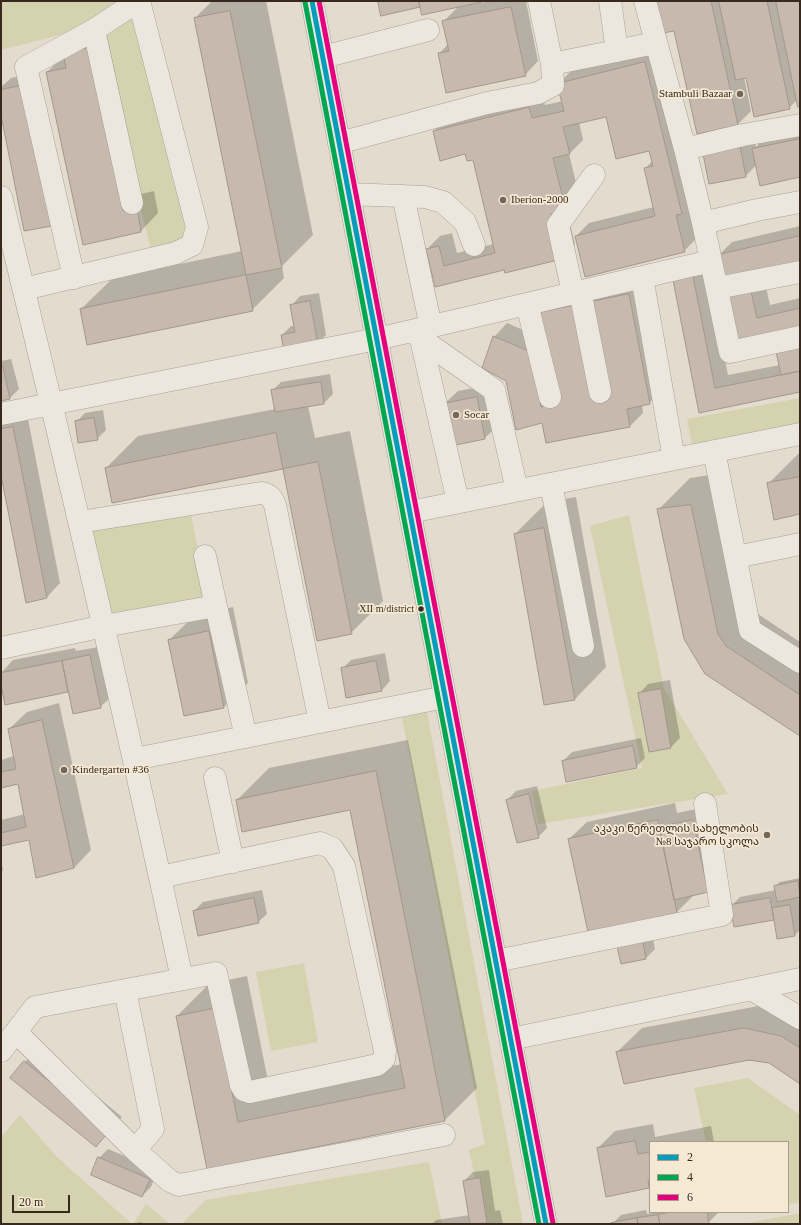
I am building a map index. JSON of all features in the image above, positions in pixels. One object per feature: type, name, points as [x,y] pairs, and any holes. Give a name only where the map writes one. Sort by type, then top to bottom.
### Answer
[{"type":"street","points":[[24,289],[74,278],[176,254],[192,245],[197,227],[138,1],[94,30],[26,67],[74,278]]},
{"type":"street","points":[[312,1],[546,1224]]},
{"type":"street","points":[[339,143],[487,103],[538,93],[553,85],[552,64],[539,1]]},
{"type":"street","points":[[610,1],[617,51]]},
{"type":"street","points":[[645,1],[655,43],[685,149],[703,223],[730,352],[800,337]]},
{"type":"street","points":[[94,30],[132,203]]},
{"type":"street","points":[[323,57],[428,30]]},
{"type":"street","points":[[552,64],[655,43]]},
{"type":"street","points":[[685,149],[743,135],[800,125]]},
{"type":"street","points":[[594,175],[558,225],[577,292],[600,392]]},
{"type":"street","points":[[349,194],[425,196],[443,202],[465,222],[474,245]]},
{"type":"street","points":[[403,196],[422,332],[458,502]]},
{"type":"street","points":[[1,197],[52,403],[135,759],[182,979]]},
{"type":"street","points":[[703,223],[800,202]]},
{"type":"street","points":[[1,414],[377,339],[422,332],[527,304],[710,261]]},
{"type":"street","points":[[717,288],[800,272]]},
{"type":"street","points":[[642,277],[674,459]]},
{"type":"street","points":[[527,304],[550,397]]},
{"type":"street","points":[[422,332],[494,390],[517,490]]},
{"type":"street","points":[[410,512],[800,434]]},
{"type":"street","points":[[714,451],[750,630],[800,662]]},
{"type":"street","points":[[551,484],[583,646]]},
{"type":"street","points":[[80,522],[261,493],[271,497],[275,505],[320,722]]},
{"type":"street","points":[[736,557],[800,544]]},
{"type":"street","points":[[205,556],[246,737]]},
{"type":"street","points":[[1,648],[104,626],[216,606]]},
{"type":"street","points":[[135,759],[445,697]]},
{"type":"street","points":[[215,778],[233,862]]},
{"type":"street","points":[[496,961],[722,915],[705,804]]},
{"type":"street","points":[[1,1052],[35,1007],[216,973],[241,1085],[244,1090],[250,1092],[377,1065],[384,1058],[385,1051],[344,866],[332,848],[320,843],[160,877]]},
{"type":"street","points":[[511,1039],[800,979]]},
{"type":"street","points":[[751,989],[800,1018]]},
{"type":"street","points":[[125,990],[153,1129],[135,1150]]},
{"type":"street","points":[[16,1032],[135,1150],[170,1181],[179,1185],[444,1135]]},
{"type":"shaded area","points":[[1,1],[132,1],[189,220],[184,238],[169,245],[151,250],[95,26],[1,50]]},
{"type":"shaded area","points":[[800,398],[800,425],[692,445],[687,419]]},
{"type":"shaded area","points":[[190,509],[208,600],[109,620],[91,528]]},
{"type":"shaded area","points":[[629,515],[664,688],[728,794],[538,824],[532,791],[642,768],[590,526]]},
{"type":"shaded area","points":[[427,712],[523,1224],[485,1224],[469,1150],[485,1144],[402,718]]},
{"type":"shaded area","points":[[304,963],[318,1042],[271,1051],[256,972]]},
{"type":"shaded area","points":[[748,1078],[800,1115],[800,1202],[789,1205],[789,1141],[706,1141],[694,1088]]},
{"type":"shaded area","points":[[20,1115],[57,1157],[132,1224],[1,1224],[1,1137]]},
{"type":"shaded area","points":[[429,1162],[442,1224],[182,1224],[206,1200]]},
{"type":"shaded area","points":[[146,1204],[170,1224],[133,1224]]},
{"type":"shaded area","points":[[800,1213],[800,1224],[743,1224]]},
{"type":"building","points":[[378,1],[419,1],[420,7],[381,16]]},
{"type":"building","points":[[419,1],[482,1],[482,2],[422,15]]},
{"type":"building","points":[[656,1],[711,1],[738,125],[697,134],[674,31],[663,33]]},
{"type":"building","points":[[719,1],[767,1],[790,109],[754,117],[746,78],[736,80]]},
{"type":"building","points":[[776,1],[800,1],[800,107],[798,107]]},
{"type":"building","points":[[511,7],[526,76],[446,93],[438,53],[449,51],[442,21]]},
{"type":"building","points":[[230,11],[282,268],[246,275],[194,18]]},
{"type":"building","points":[[88,48],[123,211],[137,208],[141,232],[83,245],[46,72],[66,68],[63,53]]},
{"type":"building","points":[[645,62],[682,214],[676,215],[685,252],[585,277],[575,236],[655,216],[644,168],[653,166],[649,151],[616,159],[606,117],[563,127],[570,154],[553,158],[566,210],[551,214],[562,259],[505,273],[504,270],[435,287],[426,249],[439,246],[444,266],[495,253],[473,160],[467,161],[465,154],[440,161],[433,131],[529,107],[532,118],[564,111],[557,84]]},
{"type":"building","points":[[25,85],[52,226],[24,231],[1,115],[1,90]]},
{"type":"building","points":[[800,139],[800,177],[760,186],[752,149]]},
{"type":"building","points":[[740,146],[746,177],[709,184],[703,154]]},
{"type":"building","points":[[800,236],[800,265],[724,283],[718,255]]},
{"type":"building","points":[[692,271],[715,388],[800,371],[800,392],[699,413],[672,275]]},
{"type":"building","points":[[246,275],[253,311],[87,345],[80,309]]},
{"type":"building","points":[[751,291],[757,318],[800,308],[800,333],[732,349],[720,298]]},
{"type":"building","points":[[629,294],[650,404],[627,409],[630,427],[546,443],[542,423],[516,430],[506,381],[482,368],[493,336],[531,352],[541,407],[556,403],[538,313]]},
{"type":"building","points":[[310,301],[318,345],[284,351],[281,335],[295,332],[290,305]]},
{"type":"building","points":[[800,342],[800,371],[781,375],[775,347]]},
{"type":"building","points":[[3,367],[10,399],[1,401],[1,368]]},
{"type":"building","points":[[321,382],[324,404],[275,412],[271,390]]},
{"type":"building","points":[[477,397],[485,439],[451,446],[443,404]]},
{"type":"building","points":[[94,418],[98,440],[78,443],[75,421]]},
{"type":"building","points":[[13,427],[47,598],[26,603],[1,475],[1,429]]},
{"type":"building","points":[[276,433],[283,469],[112,503],[105,468]]},
{"type":"building","points":[[318,462],[352,634],[317,641],[283,469]]},
{"type":"building","points":[[800,477],[800,514],[774,520],[767,483]]},
{"type":"building","points":[[691,505],[718,634],[726,646],[800,695],[800,736],[705,674],[684,639],[657,509]]},
{"type":"building","points":[[544,528],[575,700],[544,705],[514,534]]},
{"type":"building","points":[[209,631],[224,708],[184,716],[168,640]]},
{"type":"building","points":[[90,655],[101,708],[73,714],[62,661]]},
{"type":"building","points":[[62,661],[68,692],[5,705],[1,684],[1,673]]},
{"type":"building","points":[[376,661],[382,691],[346,698],[341,668]]},
{"type":"building","points":[[661,689],[671,748],[649,752],[638,693]]},
{"type":"building","points":[[42,720],[74,868],[36,878],[29,840],[1,846],[1,833],[26,827],[18,784],[1,788],[1,772],[16,769],[8,729]]},
{"type":"building","points":[[633,746],[637,768],[566,782],[562,761]]},
{"type":"building","points":[[376,771],[445,1121],[207,1169],[176,1016],[215,1008],[238,1122],[405,1088],[350,810],[242,832],[236,800]]},
{"type":"building","points":[[529,794],[539,838],[517,843],[506,800]]},
{"type":"building","points":[[658,820],[677,913],[588,932],[568,839]]},
{"type":"building","points":[[693,820],[708,892],[674,900],[659,827]]},
{"type":"building","points":[[798,881],[800,897],[777,902],[774,886]]},
{"type":"building","points":[[254,898],[259,923],[198,936],[193,911]]},
{"type":"building","points":[[770,898],[774,920],[734,927],[730,905]]},
{"type":"building","points":[[790,905],[795,936],[777,939],[772,908]]},
{"type":"building","points":[[642,937],[646,959],[621,964],[616,942]]},
{"type":"building","points":[[744,1028],[781,1036],[800,1048],[800,1084],[769,1063],[749,1060],[624,1084],[616,1052]]},
{"type":"building","points":[[24,1061],[110,1130],[96,1147],[10,1078]]},
{"type":"building","points":[[635,1141],[638,1154],[649,1152],[649,1188],[606,1197],[597,1148]]},
{"type":"building","points":[[98,1157],[150,1179],[142,1197],[91,1175]]},
{"type":"building","points":[[480,1178],[487,1223],[470,1224],[463,1181]]},
{"type":"building","points":[[667,1213],[707,1213],[709,1224],[660,1224],[658,1215]]},
{"type":"building","points":[[658,1215],[660,1224],[638,1224],[637,1218]]},
{"type":"building","points":[[637,1218],[638,1224],[611,1224],[611,1223]]},
{"type":"transit line","name":"2","points":[[312,1],[546,1224]]},
{"type":"transit line","name":"6","points":[[319,1],[553,1223]]},
{"type":"transit line","name":"4","points":[[305,2],[539,1224]]},
{"type":"place","name":"Stambuli Bazaar","points":[[740,94]]},
{"type":"place","name":"Iberion-2000","points":[[503,200]]},
{"type":"place","name":"Socar","points":[[456,415]]},
{"type":"place","name":"XII m/district","points":[[421,609]]},
{"type":"place","name":"Kindergarten #36","points":[[64,770]]},
{"type":"place","name":"აკაკი წერეთლის სახელობის №8 საჯარო სკოლა","points":[[767,835]]}]
